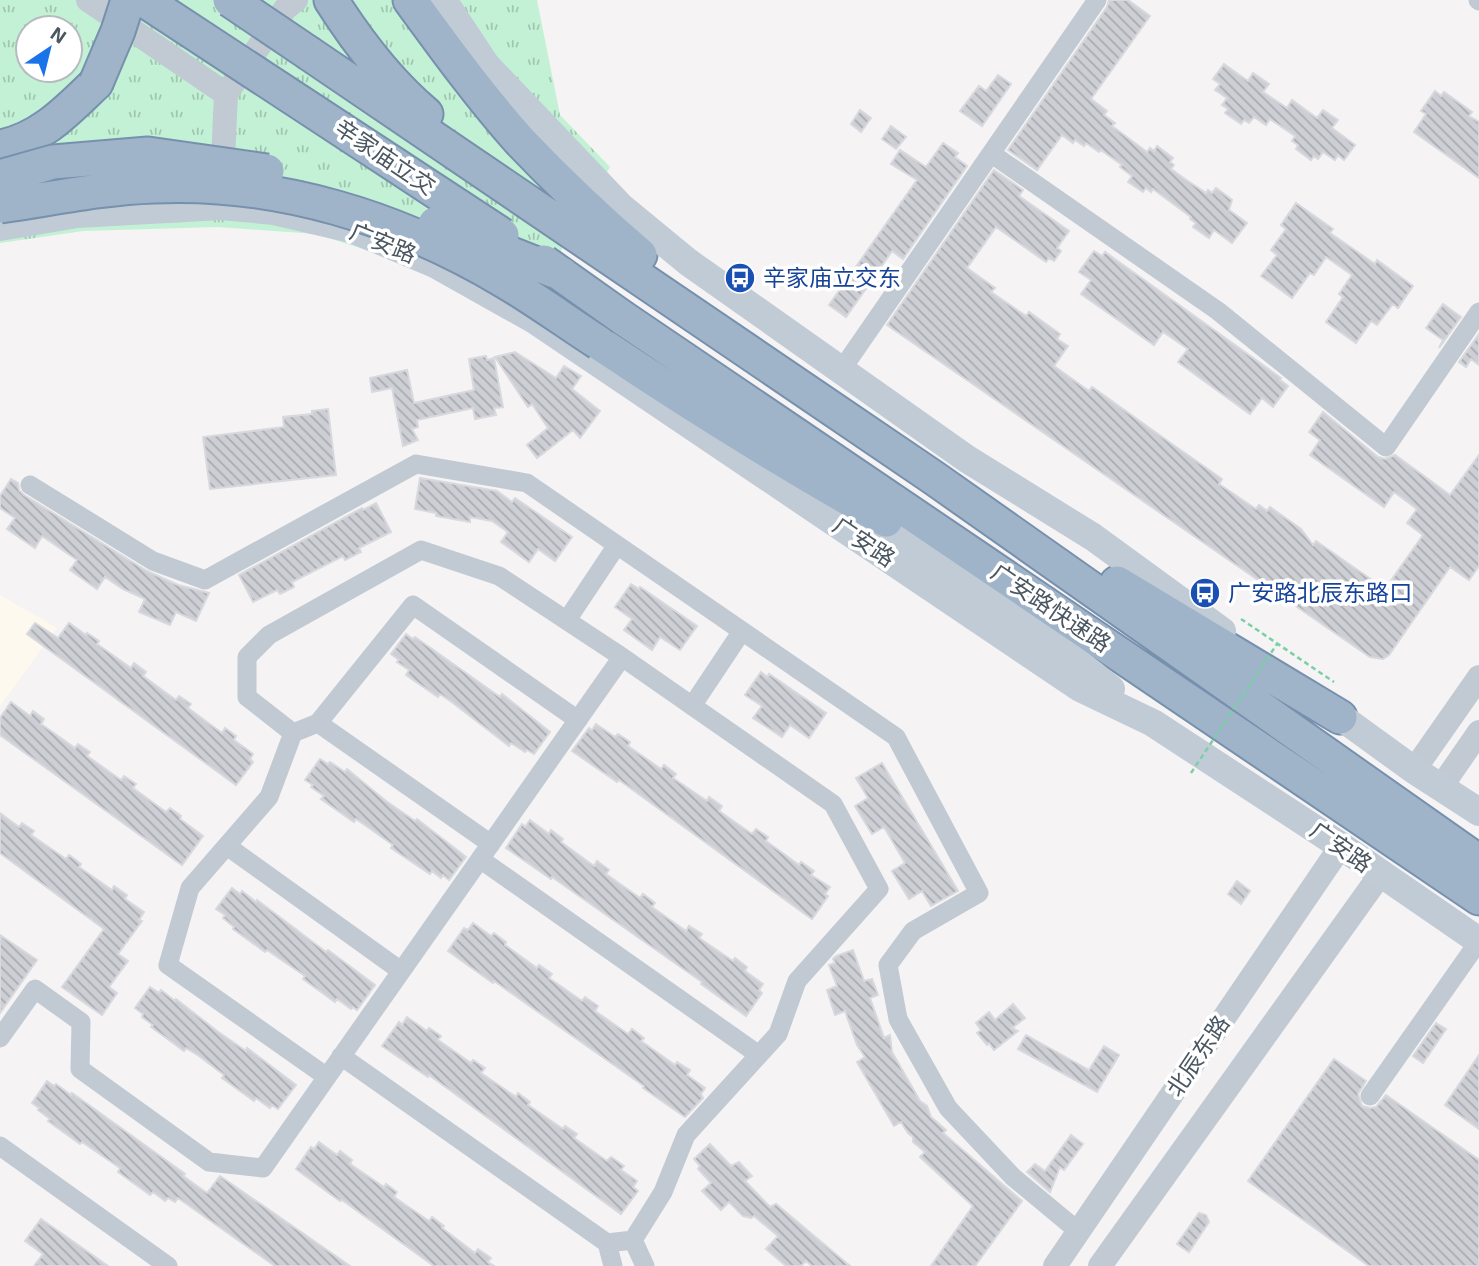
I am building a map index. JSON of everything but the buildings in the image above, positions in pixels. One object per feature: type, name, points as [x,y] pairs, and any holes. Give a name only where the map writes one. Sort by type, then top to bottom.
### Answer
[{"type":"highway","points":[[0,148],[13,145],[57,121],[96,82],[128,0]]},
{"type":"highway","name":"辛家庙立交","points":[[144,0],[562,274],[623,318]]},
{"type":"highway","name":"辛家庙立交","points":[[230,0],[523,198],[655,278]]},
{"type":"highway","points":[[331,0],[352,33],[408,99],[523,198]]},
{"type":"highway","points":[[410,0],[457,65],[520,140],[655,278]]},
{"type":"highway","points":[[0,177],[53,162],[148,154],[266,170],[351,192],[562,274]]},
{"type":"highway","points":[[0,206],[88,192],[199,185],[311,200],[360,214],[429,241],[506,282],[693,407],[788,466],[1081,629]]},
{"type":"highway","name":"广安路快速路","points":[[655,278],[770,366],[934,478],[1479,862]]},
{"type":"highway","name":"广安路快速路","points":[[623,318],[1479,898]]},
{"type":"highway","points":[[934,478],[1071,554],[1340,717]]},
{"type":"main road","points":[[443,0],[486,65],[620,206],[688,262],[840,372],[967,459],[1093,537],[1414,770],[1479,812]]},
{"type":"main road","name":"广安路","points":[[0,227],[77,214],[221,206],[274,211],[352,229],[435,264],[533,319],[1080,688],[1153,723],[1341,846],[1479,941]]},
{"type":"main road","points":[[788,466],[969,581],[1036,629],[1153,723]]},
{"type":"street","points":[[88,0],[226,94]]},
{"type":"street","points":[[221,206],[226,94],[294,0]]},
{"type":"street","points":[[840,372],[1097,0]]},
{"type":"street","points":[[992,154],[1217,311],[1386,447],[1479,312]]},
{"type":"street","points":[[30,485],[153,561],[205,580],[416,464],[527,483],[896,737],[979,893],[913,931],[888,965],[898,1019],[948,1108],[1013,1177],[1078,1231]]},
{"type":"street","points":[[567,621],[617,545]]},
{"type":"street","points":[[293,733],[247,697],[247,657],[269,635],[421,550],[499,576],[622,657],[833,804],[879,889],[797,981],[778,1034],[686,1135],[663,1192],[633,1240]]},
{"type":"street","points":[[327,1077],[168,965],[190,888],[269,797],[293,733],[318,723],[413,605],[578,720]]},
{"type":"street","points":[[691,706],[741,631]]},
{"type":"street","points":[[0,1038],[35,989],[81,1022],[80,1069],[209,1161],[263,1168],[622,657]]},
{"type":"street","points":[[1414,770],[1479,677]]},
{"type":"street","points":[[318,723],[759,1055]]},
{"type":"street","points":[[1441,787],[1479,732]]},
{"type":"street","points":[[227,846],[401,971]]},
{"type":"street","name":"北辰东路","points":[[1055,1266],[1341,846]]},
{"type":"street","name":"北辰东路","points":[[1100,1266],[1381,875]]},
{"type":"street","points":[[1370,1096],[1479,941]]},
{"type":"street","points":[[341,1056],[607,1243],[613,1266]]},
{"type":"street","points":[[0,1146],[168,1266]]},
{"type":"street","points":[[607,1243],[633,1240]]},
{"type":"street","points":[[633,1240],[645,1266]]},
{"type":"path","points":[[1233,614],[1336,684]]},
{"type":"path","points":[[1191,772],[1277,644]]},
{"type":"shaded area","points":[[0,595],[57,628],[0,706]]},
{"type":"green space","points":[[0,0],[537,0],[560,115],[610,167],[518,324],[416,266],[316,234],[217,227],[83,231],[0,243]]},
{"type":"place","name":"辛家庙立交东","points":[[740,278]]},
{"type":"place","name":"广安路北辰东路口","points":[[1205,593]]}]
